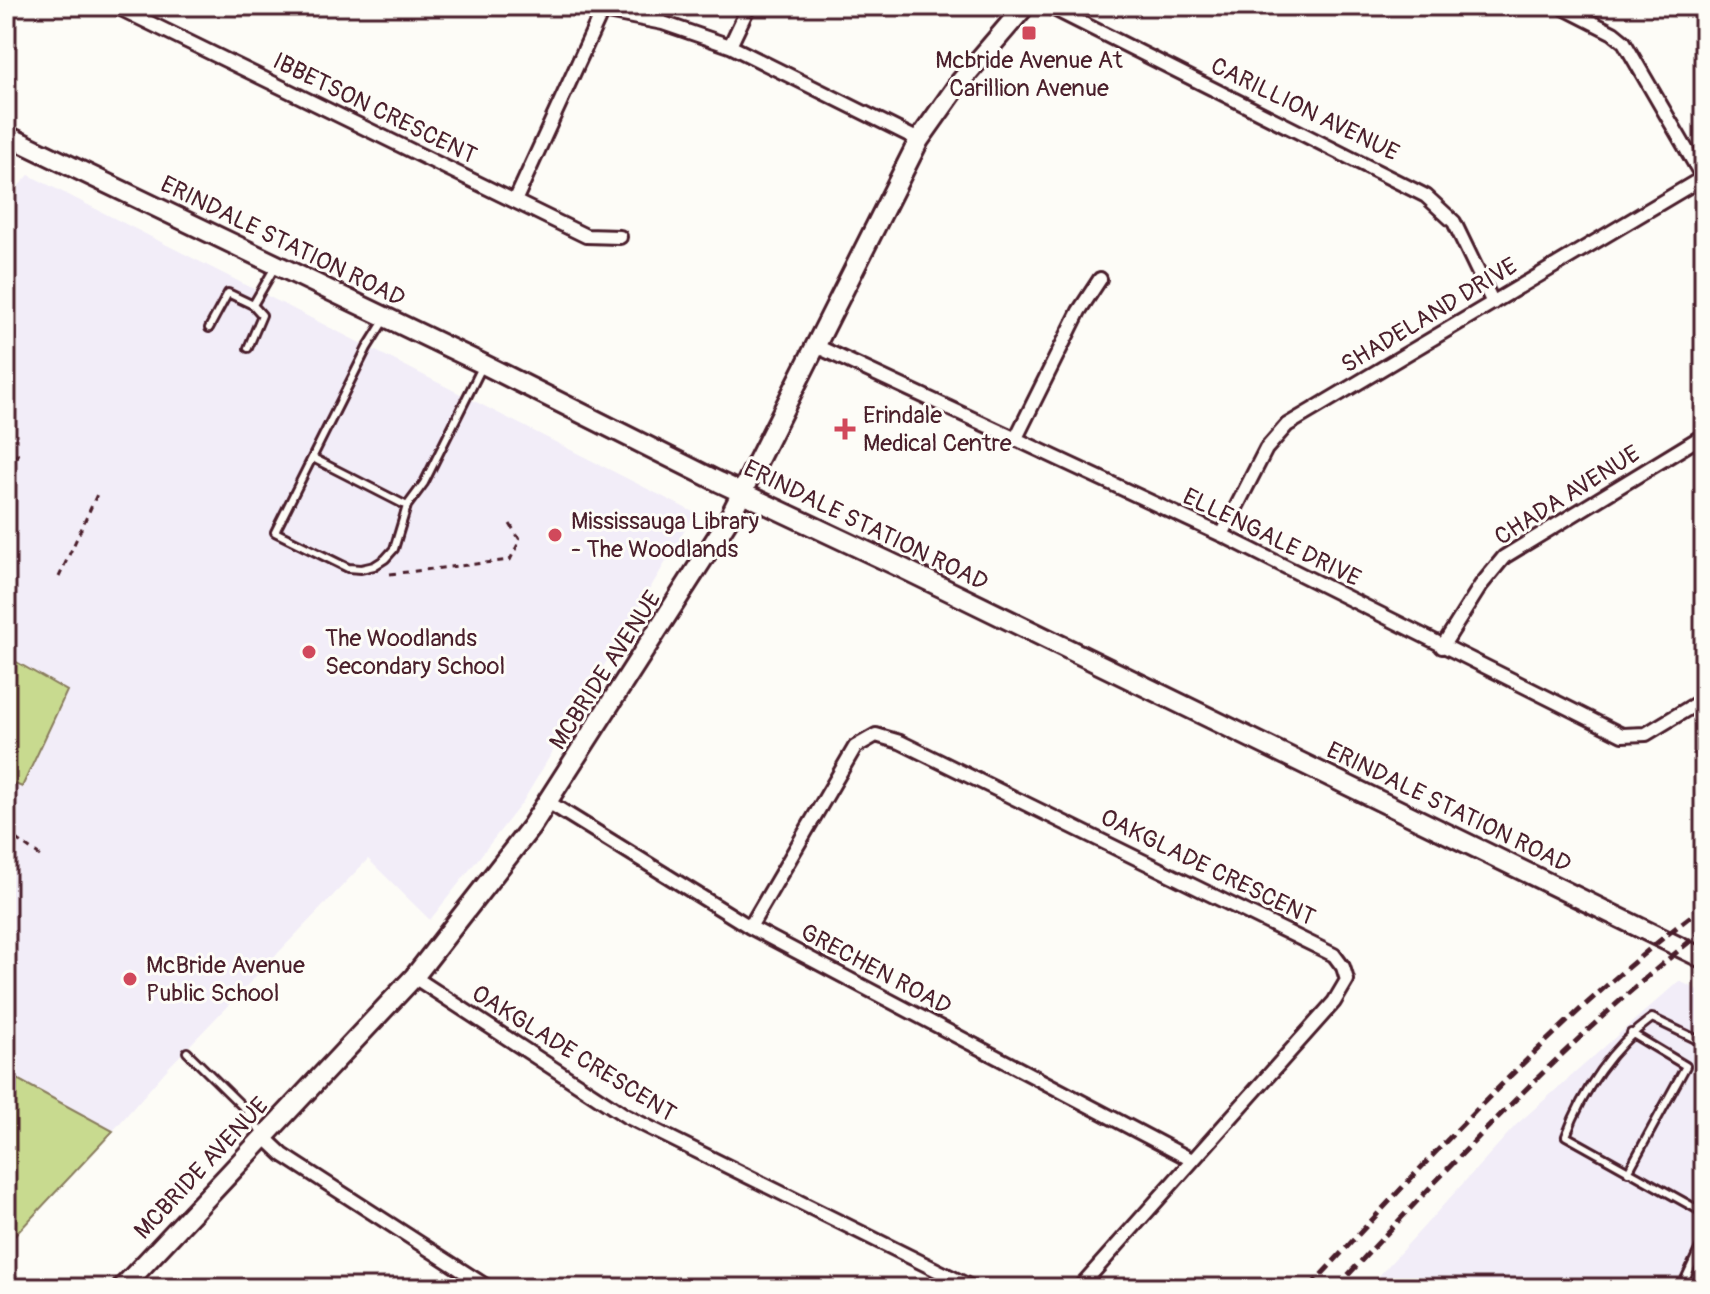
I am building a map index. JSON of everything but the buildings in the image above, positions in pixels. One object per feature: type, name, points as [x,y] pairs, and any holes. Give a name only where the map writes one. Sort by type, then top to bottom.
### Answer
[{"type":"street","name":"IBBETSON CRESCENT","points":[[115,6],[586,236],[620,237]]},
{"type":"street","points":[[730,46],[749,6]]},
{"type":"street","name":"MCBRIDE AVENUE","points":[[122,1288],[414,977],[486,887],[548,802],[743,491],[919,140],[965,76],[1025,6]]},
{"type":"street","name":"CARILLION AVENUE","points":[[1048,6],[1426,196],[1454,222],[1493,303]]},
{"type":"street","points":[[1560,6],[1613,33],[1624,42],[1703,177]]},
{"type":"street","points":[[515,201],[597,8],[663,23],[730,46],[919,140]]},
{"type":"street","name":"ERINDALE STATION ROAD","points":[[6,135],[1704,959]]},
{"type":"street","name":"SHADELAND DRIVE","points":[[1222,535],[1266,449],[1287,425],[1703,177]]},
{"type":"street","points":[[1015,440],[1079,311],[1100,279]]},
{"type":"street","name":"ELLENGALE DRIVE","points":[[816,346],[1222,535],[1622,735],[1646,734],[1704,699]]},
{"type":"street","name":"CHADA AVENUE","points":[[1442,647],[1481,585],[1504,557],[1704,435]]},
{"type":"street","name":"OAKGLADE CRESCENT","points":[[750,927],[855,747],[876,735],[900,742],[1334,955],[1343,967],[1347,980],[1334,1002],[1079,1288]]},
{"type":"street","name":"GRECHEN ROAD","points":[[548,802],[750,927],[1192,1160]]},
{"type":"street","name":"OAKGLADE CRESCENT","points":[[414,977],[626,1116],[973,1288]]},
{"type":"street","points":[[263,1136],[283,1155],[489,1288]]},
{"type":"lane","points":[[253,305],[276,264]]},
{"type":"lane","points":[[209,328],[228,293],[253,305],[262,315],[248,348]]},
{"type":"lane","points":[[386,317],[367,348],[275,532],[348,568],[361,569],[385,559],[394,549],[407,506],[424,483],[483,364]]},
{"type":"lane","points":[[313,458],[407,506]]},
{"type":"lane","points":[[1704,1043],[1652,1018],[1631,1033],[1578,1104],[1566,1136],[1704,1213]]},
{"type":"lane","points":[[1628,1172],[1686,1066],[1631,1033]]},
{"type":"lane","points":[[187,1052],[246,1110],[263,1136]]},
{"type":"lane","points":[[1681,1288],[1704,1239]]},
{"type":"lane","points":[[1427,1284],[1435,1288]]},
{"type":"path","points":[[6,479],[18,453]]},
{"type":"path","points":[[59,577],[99,490]]},
{"type":"path","points":[[390,574],[510,560],[520,540],[510,524]]},
{"type":"path","points":[[6,832],[40,856]]},
{"type":"shaded area","name":"The Woodlands Secondary School","points":[[29,175],[695,513],[522,803],[430,920],[368,859],[169,1067],[113,1131],[6,1073],[6,199]]},
{"type":"shaded area","points":[[1679,981],[1704,993],[1704,1288],[1368,1288],[1516,1125]]},
{"type":"green space","points":[[13,660],[67,691],[22,787],[6,780],[6,676]]},
{"type":"green space","points":[[6,1073],[113,1131],[6,1245]]},
{"type":"railway","points":[[1309,1288],[1450,1137],[1547,1040],[1704,906]]},
{"type":"railway","points":[[1336,1288],[1559,1057],[1704,930]]},
{"type":"place","name":"Mcbride Avenue At Carillion Avenue","points":[[1029,33]]},
{"type":"place","name":"Erindale Medical Centre","points":[[845,429]]},
{"type":"place","name":"Mississauga Library - The Woodlands","points":[[555,535]]},
{"type":"place","name":"The Woodlands Secondary School","points":[[309,652]]},
{"type":"place","name":"McBride Avenue Public School","points":[[130,979]]}]
